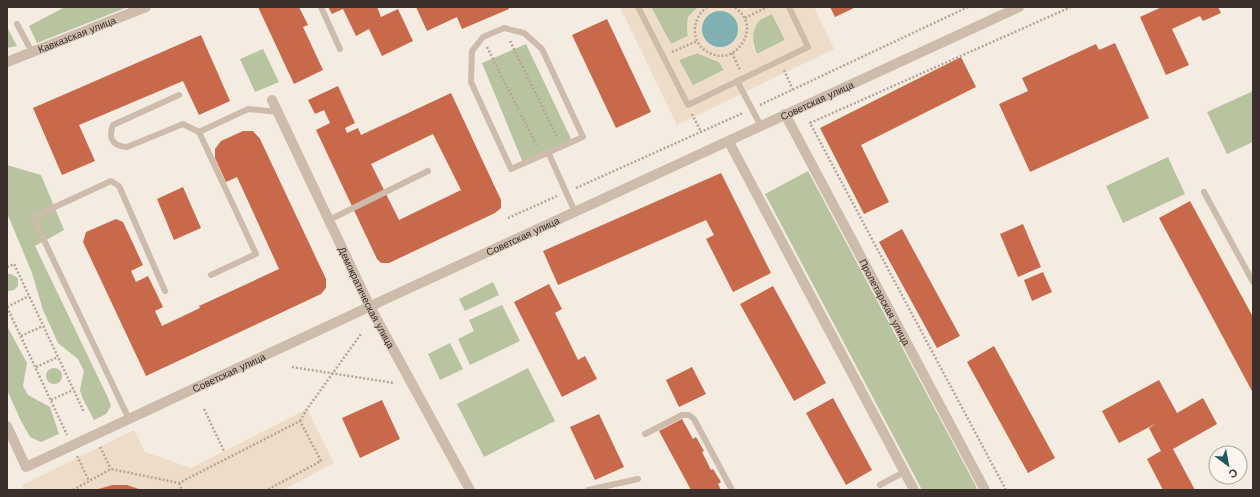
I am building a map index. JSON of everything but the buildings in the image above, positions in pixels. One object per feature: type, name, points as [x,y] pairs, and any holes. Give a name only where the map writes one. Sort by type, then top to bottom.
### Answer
[{"type":"street","name":"Кавказская улица","points":[[7,62],[146,7]]},
{"type":"street","name":"Советская улица","points":[[7,426],[26,467],[729,142],[785,114],[1019,7]]},
{"type":"street","name":"Демократическая улица","points":[[272,100],[370,307],[470,490]]},
{"type":"street","name":"Пролетарская улица","points":[[785,114],[986,490]]},
{"type":"street","points":[[729,142],[914,490]]},
{"type":"lane","points":[[321,7],[340,49]]},
{"type":"lane","points":[[638,7],[688,105],[808,47],[789,7]]},
{"type":"lane","points":[[17,24],[32,52]]},
{"type":"lane","points":[[504,28],[524,32],[542,49],[583,137],[511,169],[471,82],[472,51],[483,37],[504,28]]},
{"type":"lane","points":[[737,81],[761,126]]},
{"type":"lane","points":[[179,95],[113,125],[110,134],[112,141],[119,147],[127,148],[183,124],[199,132],[256,254],[211,275]]},
{"type":"lane","points":[[199,132],[248,109],[278,112]]},
{"type":"lane","points":[[548,152],[575,212]]},
{"type":"lane","points":[[329,220],[428,171]]},
{"type":"lane","points":[[129,419],[33,217],[111,181],[119,186],[165,291]]},
{"type":"lane","points":[[1204,192],[1253,282]]},
{"type":"lane","points":[[646,434],[682,415],[689,415],[694,419],[732,490]]},
{"type":"lane","points":[[880,485],[904,472]]},
{"type":"lane","points":[[588,490],[638,479]]},
{"type":"path","points":[[707,7],[701,11],[696,20],[694,30],[697,41],[703,49],[712,54],[722,56],[732,53],[741,47],[746,38],[747,28],[745,18],[739,10],[734,7]]},
{"type":"path","points":[[745,18],[767,7]]},
{"type":"path","points":[[508,218],[794,90],[968,7]]},
{"type":"path","points":[[1006,490],[810,124],[1071,7]]},
{"type":"path","points":[[504,28],[561,147]]},
{"type":"path","points":[[483,37],[541,156]]},
{"type":"path","points":[[663,57],[697,41]]},
{"type":"path","points":[[732,53],[744,78]]},
{"type":"path","points":[[780,61],[794,90]]},
{"type":"path","points":[[688,105],[701,132]]},
{"type":"path","points":[[7,268],[14,264],[84,412]]},
{"type":"path","points":[[29,296],[7,307],[89,481]]},
{"type":"path","points":[[21,336],[43,326]]},
{"type":"path","points":[[73,490],[112,470],[179,483],[300,421],[306,409],[361,334]]},
{"type":"path","points":[[36,367],[58,357]]},
{"type":"path","points":[[292,367],[394,384]]},
{"type":"path","points":[[51,400],[73,390]]},
{"type":"path","points":[[204,409],[224,451]]},
{"type":"path","points":[[267,490],[320,461],[300,421]]},
{"type":"path","points":[[100,447],[112,470]]},
{"type":"path","points":[[179,483],[182,490]]},
{"type":"green space","points":[[65,7],[128,7],[37,43],[29,26]]},
{"type":"green space","points":[[651,7],[698,7],[688,17],[688,36],[671,44]]},
{"type":"green space","points":[[772,14],[785,40],[757,54],[753,41],[755,27],[761,19]]},
{"type":"green space","points":[[7,27],[17,46],[7,48]]},
{"type":"green space","points":[[526,44],[572,141],[523,163],[482,63]]},
{"type":"green space","points":[[263,49],[279,82],[255,92],[240,59]]},
{"type":"green space","points":[[697,53],[719,62],[724,70],[693,86],[679,60]]},
{"type":"green space","points":[[1253,91],[1253,142],[1227,154],[1207,112]]},
{"type":"green space","points":[[1168,157],[1185,194],[1123,223],[1106,186]]},
{"type":"green space","points":[[7,165],[41,175],[64,230],[35,246],[109,400],[111,406],[106,414],[94,420],[80,390],[84,371],[78,359],[58,343],[43,310],[32,273],[7,213]]},
{"type":"green space","points":[[808,171],[978,490],[922,490],[765,194]]},
{"type":"green space","points":[[7,274],[11,274],[18,278],[18,286],[14,290],[7,290]]},
{"type":"green space","points":[[493,282],[499,295],[465,311],[459,299]]},
{"type":"green space","points":[[502,305],[520,341],[470,365],[458,339],[474,331],[469,320]]},
{"type":"green space","points":[[7,326],[27,363],[23,386],[28,395],[50,407],[59,434],[41,442],[30,437],[7,390]]},
{"type":"green space","points":[[450,343],[463,369],[440,380],[428,354]]},
{"type":"green space","points":[[51,368],[57,368],[62,373],[60,382],[57,384],[51,384],[46,379],[46,373]]},
{"type":"green space","points":[[528,368],[555,421],[484,457],[457,404]]},
{"type":"shaded area","points":[[620,7],[651,7],[671,44],[688,36],[688,17],[698,7],[742,7],[745,10],[750,7],[814,7],[834,49],[677,125]],"holes":[[[772,14],[785,40],[757,54],[753,48],[753,33],[758,21]],[[697,53],[719,62],[724,70],[693,85],[679,60]]]},
{"type":"shaded area","points":[[307,409],[334,463],[283,490],[142,490],[127,485],[112,485],[95,490],[23,490],[22,485],[134,430],[145,452],[191,468]]},
{"type":"water","points":[[724,11],[733,16],[737,22],[737,36],[733,42],[724,47],[716,47],[707,42],[703,36],[702,25],[707,16],[713,12]]}]
